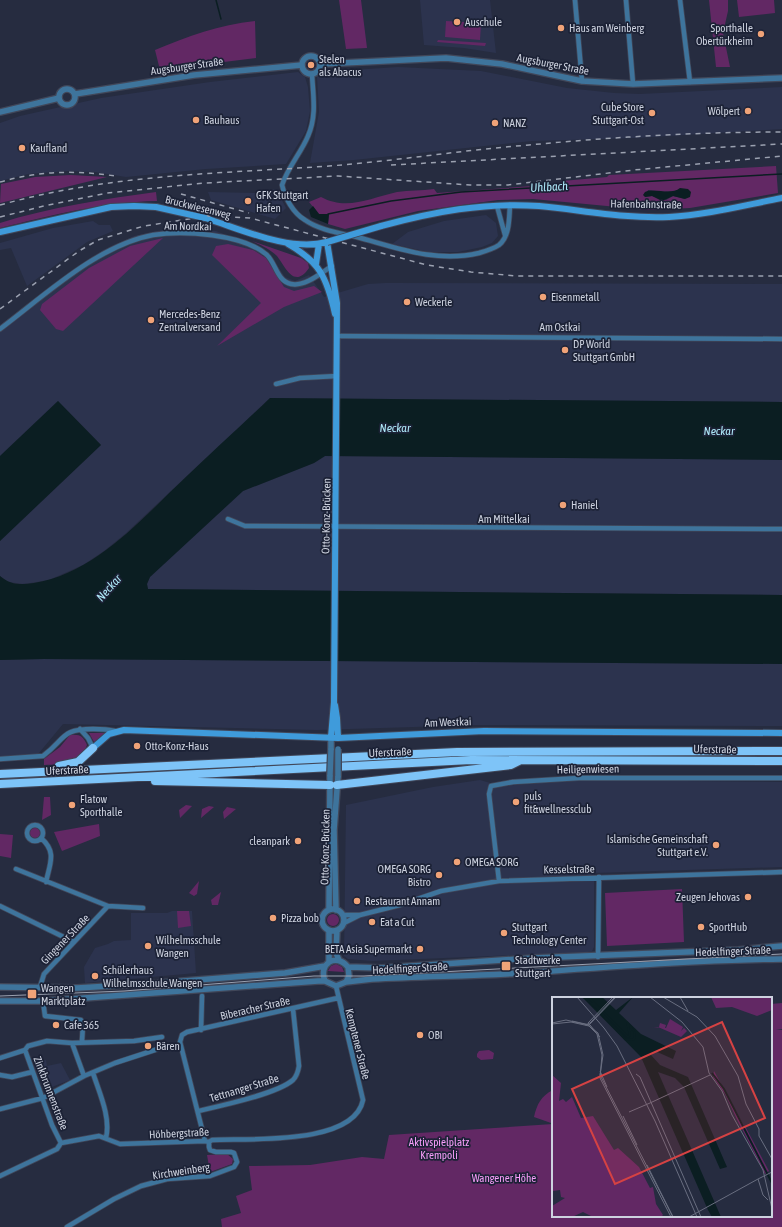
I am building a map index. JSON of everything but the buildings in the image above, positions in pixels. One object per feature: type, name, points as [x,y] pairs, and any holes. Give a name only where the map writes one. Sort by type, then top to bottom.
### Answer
[{"type":"highway","points":[[52,771],[58,766],[78,762],[92,748]]},
{"type":"highway","name":"Uferstraße","points":[[0,774],[449,752],[559,750],[782,751]]},
{"type":"highway","points":[[147,777],[155,781],[334,785],[510,765],[522,759]]},
{"type":"highway","name":"Uferstraße","points":[[0,784],[402,762],[522,759],[782,761]]},
{"type":"main road","name":"Hafenbahnstraße","points":[[319,244],[381,226],[443,211],[510,205],[539,206],[616,215],[668,217],[782,198]]},
{"type":"main road","name":"Bruckwiesenweg","points":[[0,232],[111,207],[134,206],[156,207],[205,218],[285,243],[307,245],[319,244]]},
{"type":"main road","name":"Otto-Konz-Brücken","points":[[327,242],[332,266],[337,333],[334,702],[331,737]]},
{"type":"main road","name":"Otto-Konz-Brücken","points":[[285,243],[302,252],[316,264],[334,299]]},
{"type":"main road","points":[[316,264],[319,244]]},
{"type":"main road","name":"Otto-Konz-Brücken","points":[[334,702],[338,718],[338,738]]},
{"type":"main road","name":"Am Westkai","points":[[115,731],[124,730],[338,738],[484,731],[782,733]]},
{"type":"main road","points":[[92,748],[115,731]]},
{"type":"street","points":[[575,0],[582,81]]},
{"type":"street","points":[[626,0],[633,84]]},
{"type":"street","points":[[680,0],[690,82]]},
{"type":"street","name":"Augsburger Straße","points":[[59,98],[61,92],[67,89],[75,94],[202,74],[302,65],[304,59],[310,56],[317,58],[320,64],[446,58],[502,64],[547,75],[582,81],[633,84],[782,78]]},
{"type":"street","points":[[302,65],[305,72],[312,74],[318,71],[320,64]]},
{"type":"street","points":[[312,74],[314,99],[312,125],[309,135],[288,170],[282,186],[284,195],[297,214],[303,219],[320,227],[412,253],[432,256],[458,256],[487,251],[498,246],[509,227],[510,205]]},
{"type":"street","name":"Augsburger Straße","points":[[59,98],[64,104],[70,105],[75,100],[75,94]]},
{"type":"street","name":"Augsburger Straße","points":[[0,112],[59,98]]},
{"type":"street","points":[[497,206],[505,235]]},
{"type":"street","name":"Am Nordkai","points":[[0,329],[104,254],[129,242],[163,234],[188,233],[215,235],[245,244],[267,255],[285,282],[295,285],[305,282],[332,266]]},
{"type":"street","name":"Am Ostkai","points":[[337,333],[782,339]]},
{"type":"street","points":[[276,384],[300,378],[337,376]]},
{"type":"street","name":"Am Mittelkai","points":[[228,519],[245,526],[782,529]]},
{"type":"street","points":[[80,729],[88,738],[92,748]]},
{"type":"street","name":"Am Westkai","points":[[0,759],[43,756],[71,731],[80,729],[109,729],[115,731]]},
{"type":"street","name":"Otto-Konz-Brücken","points":[[331,737],[330,775],[334,785]]},
{"type":"street","name":"Otto-Konz-Brücken","points":[[325,981],[323,975],[327,964],[329,930],[324,927],[322,921],[325,914],[333,910],[333,798],[334,785],[338,776],[338,738]]},
{"type":"street","name":"Heiligenwiesen","points":[[499,881],[489,794],[491,786],[513,782],[579,778],[782,778]]},
{"type":"street","points":[[41,838],[52,852],[46,882]]},
{"type":"street","name":"Gingener Straße","points":[[16,869],[108,906],[143,908]]},
{"type":"street","name":"Kesselstraße","points":[[343,915],[360,915],[400,906],[442,891],[499,881],[782,872]]},
{"type":"street","points":[[598,957],[599,877]]},
{"type":"street","name":"Gingener Straße","points":[[40,987],[44,974],[108,906]]},
{"type":"street","points":[[0,907],[74,942]]},
{"type":"street","points":[[333,910],[343,915],[344,923],[337,930],[336,953],[339,960],[348,967],[349,976],[346,982]]},
{"type":"street","name":"Kesselstraße","points":[[344,923],[360,915]]},
{"type":"street","points":[[329,930],[337,930]]},
{"type":"street","name":"Hedelfinger Straße","points":[[348,967],[382,968],[533,958],[598,957],[782,946]]},
{"type":"street","name":"Hedelfinger Straße","points":[[336,986],[346,982],[745,959],[782,959]]},
{"type":"street","points":[[0,987],[77,988],[285,973],[339,960]]},
{"type":"street","points":[[0,1001],[43,1001],[325,981],[336,986]]},
{"type":"street","name":"Kemptener Straße","points":[[336,986],[362,1100],[361,1107]]},
{"type":"street","points":[[201,1030],[202,996]]},
{"type":"street","name":"Biberacher Straße","points":[[198,1111],[180,1042],[182,1036],[187,1032],[338,998]]},
{"type":"street","points":[[43,1001],[45,1016],[81,1020],[83,1024],[82,1041]]},
{"type":"street","name":"Tettnanger Straße","points":[[198,1111],[262,1094],[292,1081],[297,1075],[299,1066],[293,1008]]},
{"type":"street","points":[[0,1058],[25,1050],[28,1046],[47,1041],[72,1043],[82,1041],[134,1041],[162,1037]]},
{"type":"street","points":[[72,1043],[84,1076]]},
{"type":"street","points":[[0,1108],[43,1098],[84,1076],[115,1063],[164,1047]]},
{"type":"street","name":"Zinkbrunnenstraße","points":[[25,1050],[52,1124],[62,1143]]},
{"type":"street","points":[[0,1075],[12,1077],[32,1072]]},
{"type":"street","points":[[93,1073],[103,1102],[108,1131],[106,1138]]},
{"type":"street","name":"Höhbergstraße","points":[[0,1176],[57,1149],[62,1143],[99,1136],[120,1144],[284,1138],[324,1132],[353,1116],[361,1107]]},
{"type":"street","points":[[198,1111],[207,1142]]},
{"type":"street","name":"Kirchweinberg","points":[[67,1227],[114,1199],[141,1186],[167,1179],[210,1176],[234,1167],[237,1162],[234,1153],[213,1151],[207,1142]]},
{"type":"shaded area","name":"Auschule","points":[[420,0],[490,0],[496,53],[464,48],[424,45]]},
{"type":"shaded area","points":[[398,67],[481,71],[567,88],[614,93],[640,94],[782,87],[782,129],[636,138],[532,141],[354,160],[310,163],[319,112],[317,76],[323,72]]},
{"type":"shaded area","points":[[298,72],[305,77],[308,87],[310,111],[306,131],[286,164],[206,169],[126,177],[95,172],[68,171],[28,174],[0,181],[0,123],[20,116],[101,98],[210,82]]},
{"type":"shaded area","points":[[276,189],[286,208],[275,219],[211,200],[208,192],[257,193]]},
{"type":"shaded area","points":[[486,215],[496,223],[498,236],[492,243],[482,247],[458,252],[429,252],[392,244],[408,232],[444,221]]},
{"type":"shaded area","points":[[93,221],[99,225],[110,225],[113,231],[87,242],[27,286],[11,248],[0,250],[0,243],[53,228]]},
{"type":"shaded area","points":[[172,228],[216,231],[262,249],[270,255],[285,277],[295,281],[309,275],[324,297],[368,284],[386,283],[782,284],[782,402],[270,398],[125,534],[104,551],[83,565],[49,580],[24,584],[8,582],[0,576],[0,541],[101,445],[58,401],[0,456],[0,325],[103,250],[134,236]]},
{"type":"shaded area","points":[[325,456],[782,460],[782,595],[148,589],[147,584],[150,577],[243,491],[314,463]]},
{"type":"shaded area","points":[[44,659],[782,664],[782,726],[478,725],[317,730],[63,724],[34,759],[0,762],[0,660]]},
{"type":"shaded area","points":[[480,780],[501,786],[578,780],[782,782],[782,867],[594,873],[594,947],[592,951],[588,952],[372,961],[348,959],[344,956],[346,805],[433,787]]},
{"type":"shaded area","name":"Wilhelmsschule Wangen","points":[[172,911],[192,911],[196,973],[85,983],[84,967],[95,948],[114,941],[131,940],[131,913],[167,913]]},
{"type":"shaded area","points":[[46,1060],[47,1066],[61,1063],[70,1080],[44,1090],[34,1067],[34,1061]]},
{"type":"green space","points":[[339,0],[361,0],[367,48],[346,49]]},
{"type":"green space","points":[[709,0],[728,0],[728,11],[723,33],[730,67],[716,67]]},
{"type":"green space","points":[[737,0],[774,0],[775,13],[739,17]]},
{"type":"green space","points":[[255,21],[256,58],[160,70],[155,50],[204,32],[229,25]]},
{"type":"green space","points":[[446,21],[481,23],[480,40],[445,37]]},
{"type":"green space","points":[[438,40],[486,43],[485,46],[437,42]]},
{"type":"green space","points":[[311,60],[316,65],[311,70],[306,65]]},
{"type":"green space","points":[[776,166],[778,193],[690,208],[649,210],[533,199],[498,200],[418,211],[345,229],[328,224],[329,214],[319,214],[309,202],[321,197],[340,203],[349,203],[368,200],[402,191],[434,189],[437,193],[560,184],[562,181],[607,177],[609,175]],"holes":[[[648,190],[658,192],[677,191],[685,199],[673,196],[666,200],[652,196],[645,197]]]},
{"type":"green space","points":[[71,175],[107,177],[0,203],[1,184],[35,177]]},
{"type":"green space","points":[[156,192],[157,201],[97,207],[58,214],[0,228],[0,223],[39,212]]},
{"type":"green space","points":[[163,238],[63,331],[56,329],[40,310],[42,304],[89,268],[130,246]]},
{"type":"green space","points":[[252,241],[301,258],[308,263],[309,268],[299,277],[294,277],[290,274],[277,256],[265,247]]},
{"type":"green space","points":[[228,244],[253,250],[266,258],[284,287],[294,291],[314,286],[322,292],[284,307],[217,346],[261,303],[212,255],[216,246]]},
{"type":"green space","points":[[89,733],[105,733],[94,742]]},
{"type":"green space","points":[[70,735],[81,736],[87,745],[84,752],[75,760],[64,764],[44,765],[44,759],[60,747]]},
{"type":"green space","points":[[44,797],[50,797],[51,815],[42,820]]},
{"type":"green space","points":[[186,805],[192,806],[180,818],[179,810]]},
{"type":"green space","points":[[209,806],[214,807],[201,818],[202,809]]},
{"type":"green space","points":[[227,807],[236,809],[224,819],[223,812]]},
{"type":"green space","points":[[99,824],[100,836],[62,851],[54,832]]},
{"type":"green space","points":[[33,828],[37,828],[39,829],[39,837],[33,838],[30,835],[30,831]]},
{"type":"green space","points":[[0,834],[13,835],[11,858],[0,856]]},
{"type":"green space","points":[[199,881],[197,894],[194,896],[189,893]]},
{"type":"green space","points":[[682,889],[684,942],[607,946],[605,893]]},
{"type":"green space","points":[[221,892],[218,905],[212,905],[211,900]]},
{"type":"green space","points":[[177,911],[189,911],[191,926],[178,928]]},
{"type":"green space","points":[[331,914],[335,914],[339,920],[335,926],[331,926],[327,922],[327,918]]},
{"type":"green space","points":[[336,964],[342,967],[344,972],[328,971],[331,966]]},
{"type":"green space","name":"Wangener Höhe","points":[[782,1003],[782,1029],[776,1030],[782,1030],[782,1227],[222,1227],[221,1219],[241,1213],[236,1196],[252,1190],[249,1166],[310,1165],[362,1157],[384,1159],[389,1135],[552,1124],[552,1217],[772,1217],[772,1004]]},
{"type":"green space","points":[[489,1050],[494,1053],[493,1059],[481,1060],[477,1057],[479,1051]]},
{"type":"green space","points":[[552,1091],[552,1123],[534,1117],[540,1101],[545,1095]]},
{"type":"green space","points":[[227,1154],[233,1159],[232,1164],[210,1172],[207,1155]]},
{"type":"water","points":[[680,188],[688,189],[691,192],[690,197],[685,199],[673,196],[662,201],[652,196],[645,197],[643,195],[645,192],[653,190],[672,191]]},
{"type":"water","points":[[313,206],[319,214],[329,214],[328,224],[311,217],[309,210]]},
{"type":"water","name":"Neckar","points":[[270,398],[782,402],[782,460],[325,456],[314,463],[243,491],[150,577],[147,584],[148,589],[782,595],[782,664],[44,659],[0,660],[0,576],[16,584],[34,583],[57,577],[78,568],[99,555],[137,525],[198,465]]},
{"type":"water","points":[[58,401],[101,445],[0,541],[0,456]]},
{"type":"waterway","points":[[216,0],[221,19]]},
{"type":"waterway","name":"Uhlbach","points":[[328,214],[391,201],[461,192],[782,174]]},
{"type":"tram line","points":[[0,996],[124,991],[314,976],[364,976],[782,954]]},
{"type":"railway","points":[[0,205],[83,187],[164,177],[354,164],[504,147],[592,140],[687,134],[782,132]]},
{"type":"railway","points":[[391,165],[782,144]]},
{"type":"railway","points":[[0,217],[48,205],[107,193],[205,183],[338,176],[470,185],[508,185],[634,170],[782,156]]},
{"type":"railway","points":[[0,182],[14,178],[71,172],[115,176]]},
{"type":"railway","points":[[181,194],[249,213]]},
{"type":"railway","points":[[0,309],[79,251],[98,240],[144,226],[208,216],[250,218],[427,265],[471,272],[517,276],[782,276]]},
{"type":"place","name":"Auschule","points":[[457,22]]},
{"type":"place","name":"Haus am Weinberg","points":[[561,28]]},
{"type":"place","name":"Sporthalle Obertürkheim","points":[[761,34]]},
{"type":"place","name":"Stelen als Abacus","points":[[311,65]]},
{"type":"place","name":"Wölpert","points":[[748,111]]},
{"type":"place","name":"Cube Store Stuttgart-Ost","points":[[652,113]]},
{"type":"place","name":"Bauhaus","points":[[196,120]]},
{"type":"place","name":"NANZ","points":[[495,123]]},
{"type":"place","name":"Kaufland","points":[[22,148]]},
{"type":"place","name":"GFK Stuttgart Hafen","points":[[248,201]]},
{"type":"place","name":"Eisenmetall","points":[[543,297]]},
{"type":"place","name":"Weckerle","points":[[407,302]]},
{"type":"place","name":"Mercedes-Benz Zentralversand","points":[[151,320]]},
{"type":"place","name":"DP World Stuttgart GmbH","points":[[565,350]]},
{"type":"place","name":"Haniel","points":[[563,505]]},
{"type":"place","name":"Otto-Konz-Haus","points":[[137,746]]},
{"type":"place","name":"puls fit&wellnessclub","points":[[516,802]]},
{"type":"place","name":"Flatow Sporthalle","points":[[72,805]]},
{"type":"place","name":"cleanpark","points":[[298,841]]},
{"type":"place","name":"Islamische Gemeinschaft Stuttgart e.V.","points":[[716,845]]},
{"type":"place","name":"OMEGA SORG","points":[[457,862]]},
{"type":"place","name":"OMEGA SORG Bistro","points":[[439,875]]},
{"type":"place","name":"Zeugen Jehovas","points":[[748,897]]},
{"type":"place","name":"Restaurant Annam","points":[[357,901]]},
{"type":"place","name":"Pizza bob","points":[[273,918]]},
{"type":"place","name":"Eat a Cut","points":[[372,922]]},
{"type":"place","name":"SportHub","points":[[701,927]]},
{"type":"place","name":"Stuttgart Technology Center","points":[[504,933]]},
{"type":"place","name":"Wilhelmsschule Wangen","points":[[148,946]]},
{"type":"place","name":"BETA Asia Supermarkt","points":[[420,949]]},
{"type":"place","name":"Stadtwerke Stuttgart","points":[[506,966]]},
{"type":"place","name":"Schülerhaus Wilhelmsschule Wangen","points":[[95,976]]},
{"type":"place","name":"Wangen Marktplatz","points":[[32,994]]},
{"type":"place","name":"Cafe 365","points":[[56,1025]]},
{"type":"place","name":"OBI","points":[[420,1035]]},
{"type":"place","name":"Bären","points":[[148,1046]]},
{"type":"park label","name":"Aktivspielplatz Krempoli","points":[[439,1148]]}]
